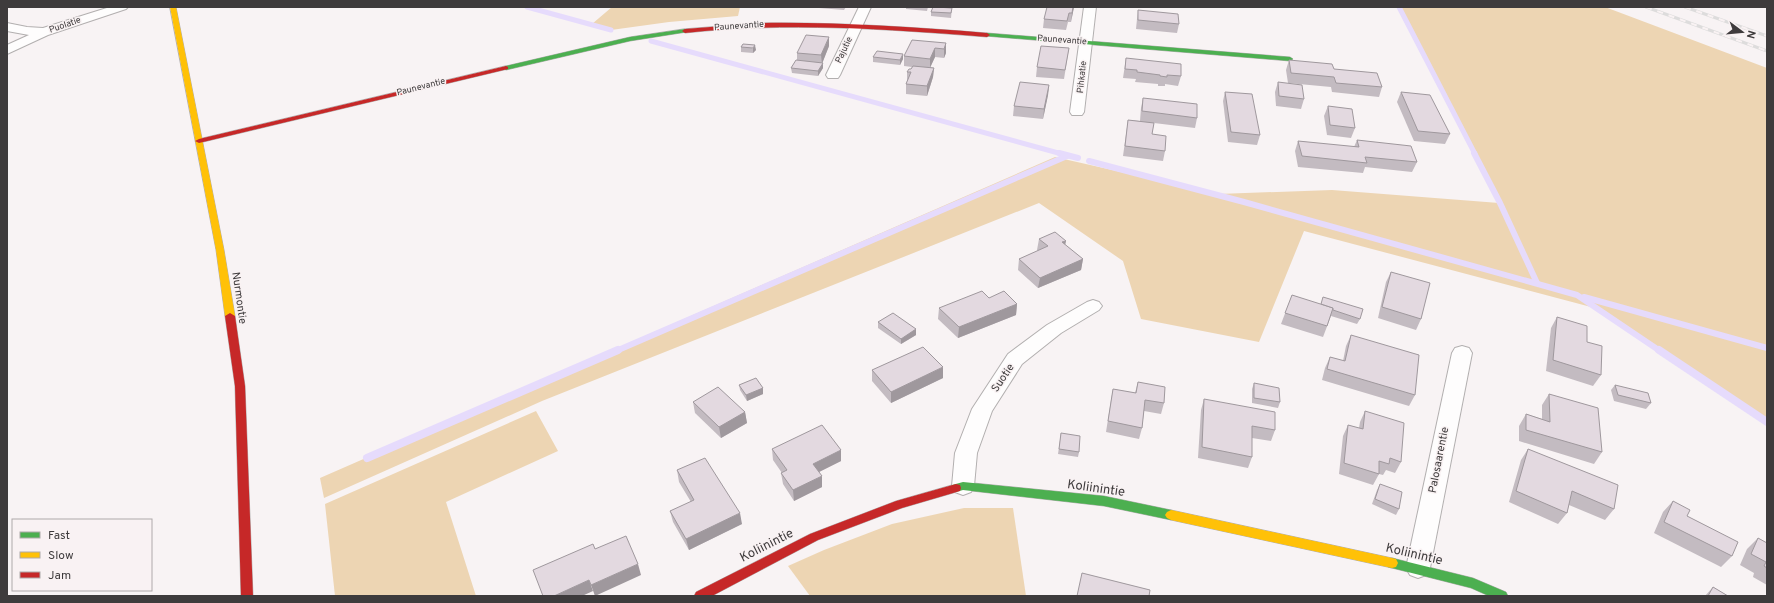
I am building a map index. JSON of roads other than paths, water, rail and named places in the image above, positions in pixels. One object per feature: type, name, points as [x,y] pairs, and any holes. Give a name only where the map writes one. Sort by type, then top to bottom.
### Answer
[{"type":"street","name":"Puolatie","points":[[7,27],[27,31],[44,32],[122,7]]},
{"type":"street","name":"Nurmontie","points":[[173,7],[220,250],[240,386],[247,596]]},
{"type":"street","name":"Pajutie","points":[[833,75],[865,7]]},
{"type":"street","name":"Pihkatie","points":[[1077,112],[1090,7]]},
{"type":"street","name":"Paunevantie","points":[[199,142],[537,59],[667,33],[764,24],[807,23],[856,25],[1290,59]]},
{"type":"street","points":[[7,50],[44,32]]},
{"type":"street","name":"Suotie","points":[[963,486],[966,453],[982,409],[1015,359],[1054,329],[1093,306]]},
{"type":"street","name":"Palosaarentie","points":[[1418,568],[1462,353]]},
{"type":"street","name":"Koliinintie","points":[[700,596],[814,537],[900,504],[963,486],[1104,501],[1418,568],[1473,583],[1502,596]]},
{"type":"waterway","points":[[527,7],[611,30]]},
{"type":"waterway","points":[[1399,7],[1475,154]]},
{"type":"waterway","points":[[651,41],[1062,154]]},
{"type":"waterway","points":[[1059,153],[1078,158]]},
{"type":"waterway","points":[[1474,153],[1500,203],[1537,283]]},
{"type":"waterway","points":[[616,351],[1067,156]]},
{"type":"waterway","points":[[1089,161],[1244,202],[1577,295],[1660,351]]},
{"type":"waterway","points":[[1584,297],[1767,348]]},
{"type":"waterway","points":[[367,458],[618,350]]},
{"type":"waterway","points":[[1659,350],[1767,422]]},
{"type":"railway","points":[[1646,7],[1767,51]]},
{"type":"railway","points":[[1685,7],[1767,36]]}]
